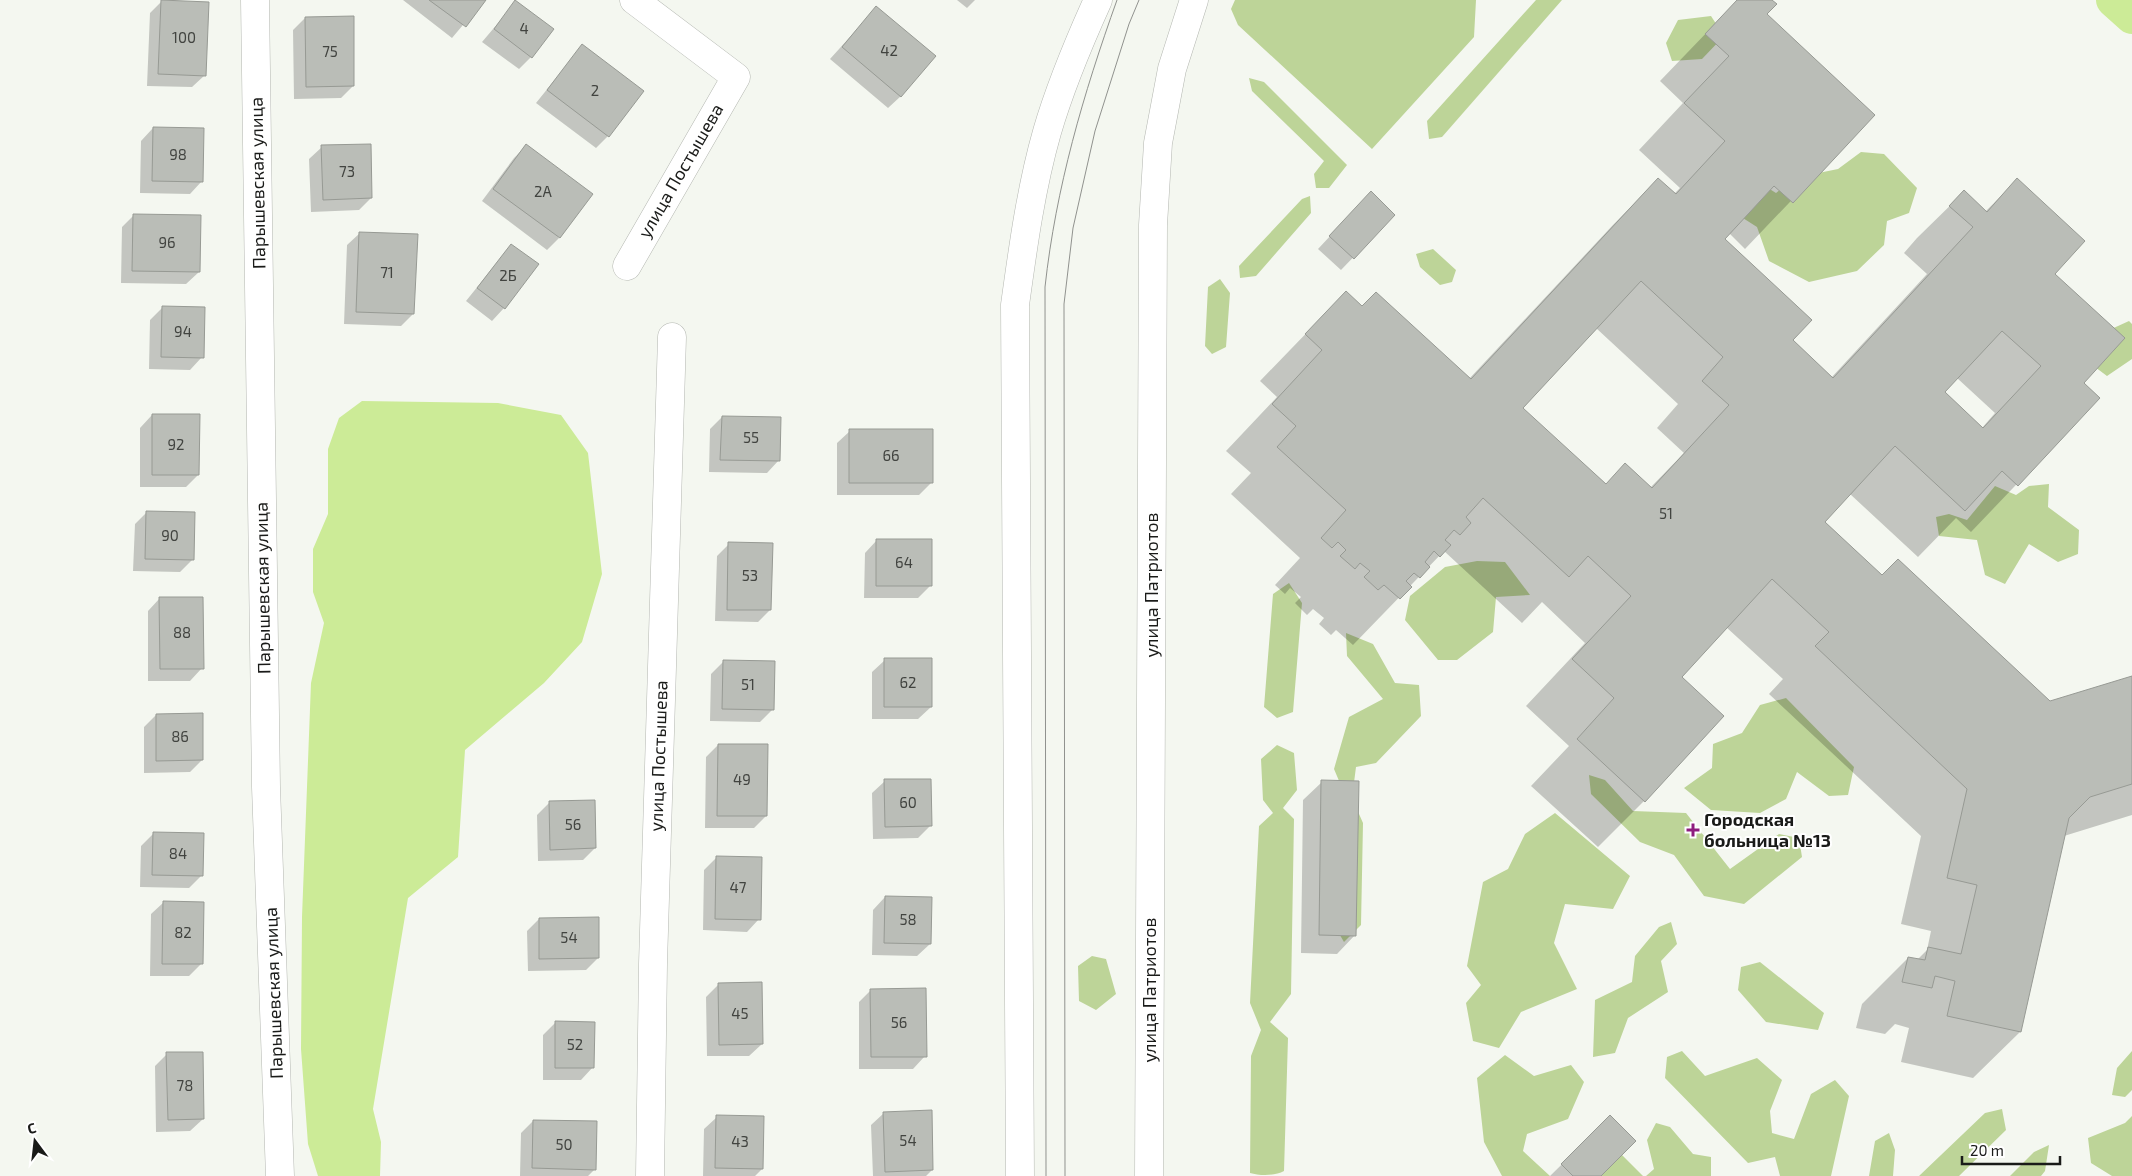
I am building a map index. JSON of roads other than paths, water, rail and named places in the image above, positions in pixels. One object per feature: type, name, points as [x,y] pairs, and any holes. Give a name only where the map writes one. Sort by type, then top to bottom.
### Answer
[{"type":"street","name":"Парышевская улица","points":[[255,0],[266,787],[280,1176]]},
{"type":"street","name":"улица Постышева","points":[[627,266],[736,77],[634,0]]},
{"type":"street","points":[[1020,1176],[1014,305],[1027,220],[1047,132],[1083,33],[1098,0]]},
{"type":"street","name":"улица Патриотов","points":[[1150,1176],[1153,225],[1158,143],[1172,70],[1194,0]]},
{"type":"street","name":"улица Постышева","points":[[650,1176],[653,954],[672,337]]},
{"type":"waterway","points":[[2113,0],[2132,17]]},
{"type":"tram line","points":[[1046,1176],[1045,287],[1056,213],[1072,142],[1117,0]]},
{"type":"tram line","points":[[1065,1176],[1064,304],[1073,228],[1095,131],[1129,24],[1139,0]]},
{"type":"place","name":"Городская больница №13","points":[[1693,830]]}]
